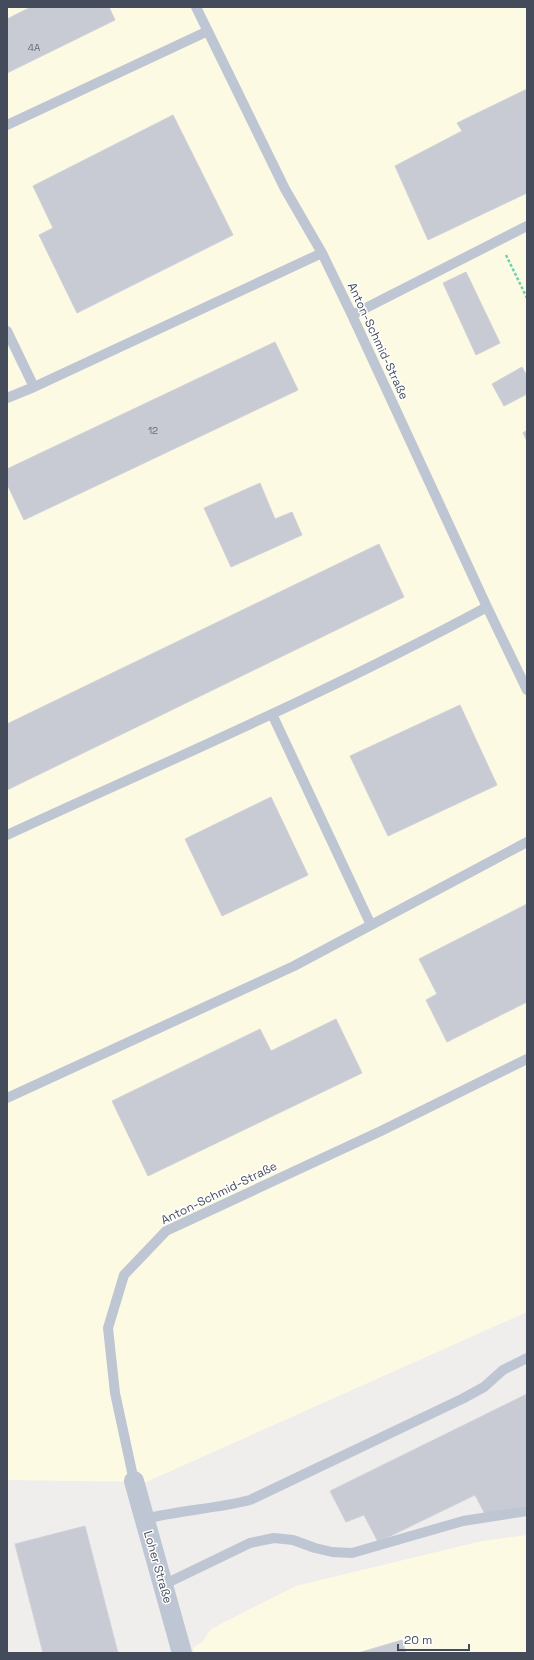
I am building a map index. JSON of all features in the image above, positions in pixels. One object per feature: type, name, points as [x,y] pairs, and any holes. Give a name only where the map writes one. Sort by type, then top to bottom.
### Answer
[{"type":"street","name":"Loher Straße","points":[[134,1481],[182,1653]]},
{"type":"lane","name":"Anton-Schmid-Straße","points":[[196,7],[285,188],[322,253],[527,690]]},
{"type":"lane","points":[[7,125],[208,30]]},
{"type":"lane","points":[[352,315],[527,226]]},
{"type":"lane","points":[[7,398],[34,387],[322,253]]},
{"type":"lane","points":[[7,331],[34,387]]},
{"type":"lane","points":[[7,835],[272,714],[420,643],[487,607]]},
{"type":"lane","points":[[272,714],[371,925]]},
{"type":"lane","points":[[7,1098],[294,966],[527,842]]},
{"type":"lane","name":"Anton-Schmid-Straße","points":[[134,1481],[115,1393],[108,1328],[124,1276],[150,1248],[166,1231],[381,1131],[527,1059]]},
{"type":"lane","points":[[145,1519],[169,1513],[227,1506],[250,1500],[462,1399],[484,1387],[503,1370],[527,1358]]},
{"type":"lane","points":[[163,1585],[250,1543],[274,1538],[293,1540],[332,1552],[352,1553],[463,1521],[527,1512]]},
{"type":"path","points":[[499,240],[527,298]]},
{"type":"shaded area","points":[[7,7],[527,7],[527,1312],[146,1482],[7,1480]]},
{"type":"shaded area","points":[[527,1535],[527,1653],[194,1653],[193,1648],[202,1642],[211,1629],[296,1586],[482,1541]]},
{"type":"building","points":[[31,7],[109,7],[115,20],[7,73],[7,19]]},
{"type":"building","points":[[527,89],[527,193],[428,240],[395,166],[462,131],[457,123]]},
{"type":"building","points":[[173,115],[233,235],[77,313],[39,235],[53,228],[33,186]]},
{"type":"building","points":[[466,272],[500,343],[476,355],[443,283]]},
{"type":"building","points":[[275,342],[298,390],[24,520],[7,484],[7,469]]},
{"type":"building","points":[[522,367],[527,376],[527,394],[504,406],[492,384]]},
{"type":"building","points":[[527,430],[527,441],[523,433]]},
{"type":"building","points":[[260,483],[275,519],[292,512],[302,535],[231,567],[204,508]]},
{"type":"building","points":[[379,544],[404,597],[7,790],[7,724]]},
{"type":"building","points":[[460,705],[497,785],[388,836],[350,756]]},
{"type":"building","points":[[271,797],[308,875],[222,916],[185,839]]},
{"type":"building","points":[[527,904],[527,1002],[447,1042],[426,1000],[437,994],[419,959]]},
{"type":"building","points":[[336,1019],[362,1073],[148,1176],[112,1101],[260,1029],[271,1051]]},
{"type":"building","points":[[527,1394],[527,1506],[485,1514],[475,1495],[378,1542],[364,1515],[346,1522],[330,1491]]},
{"type":"building","points":[[85,1526],[118,1653],[43,1653],[15,1544]]},
{"type":"building","points":[[402,1640],[406,1653],[358,1653]]}]
